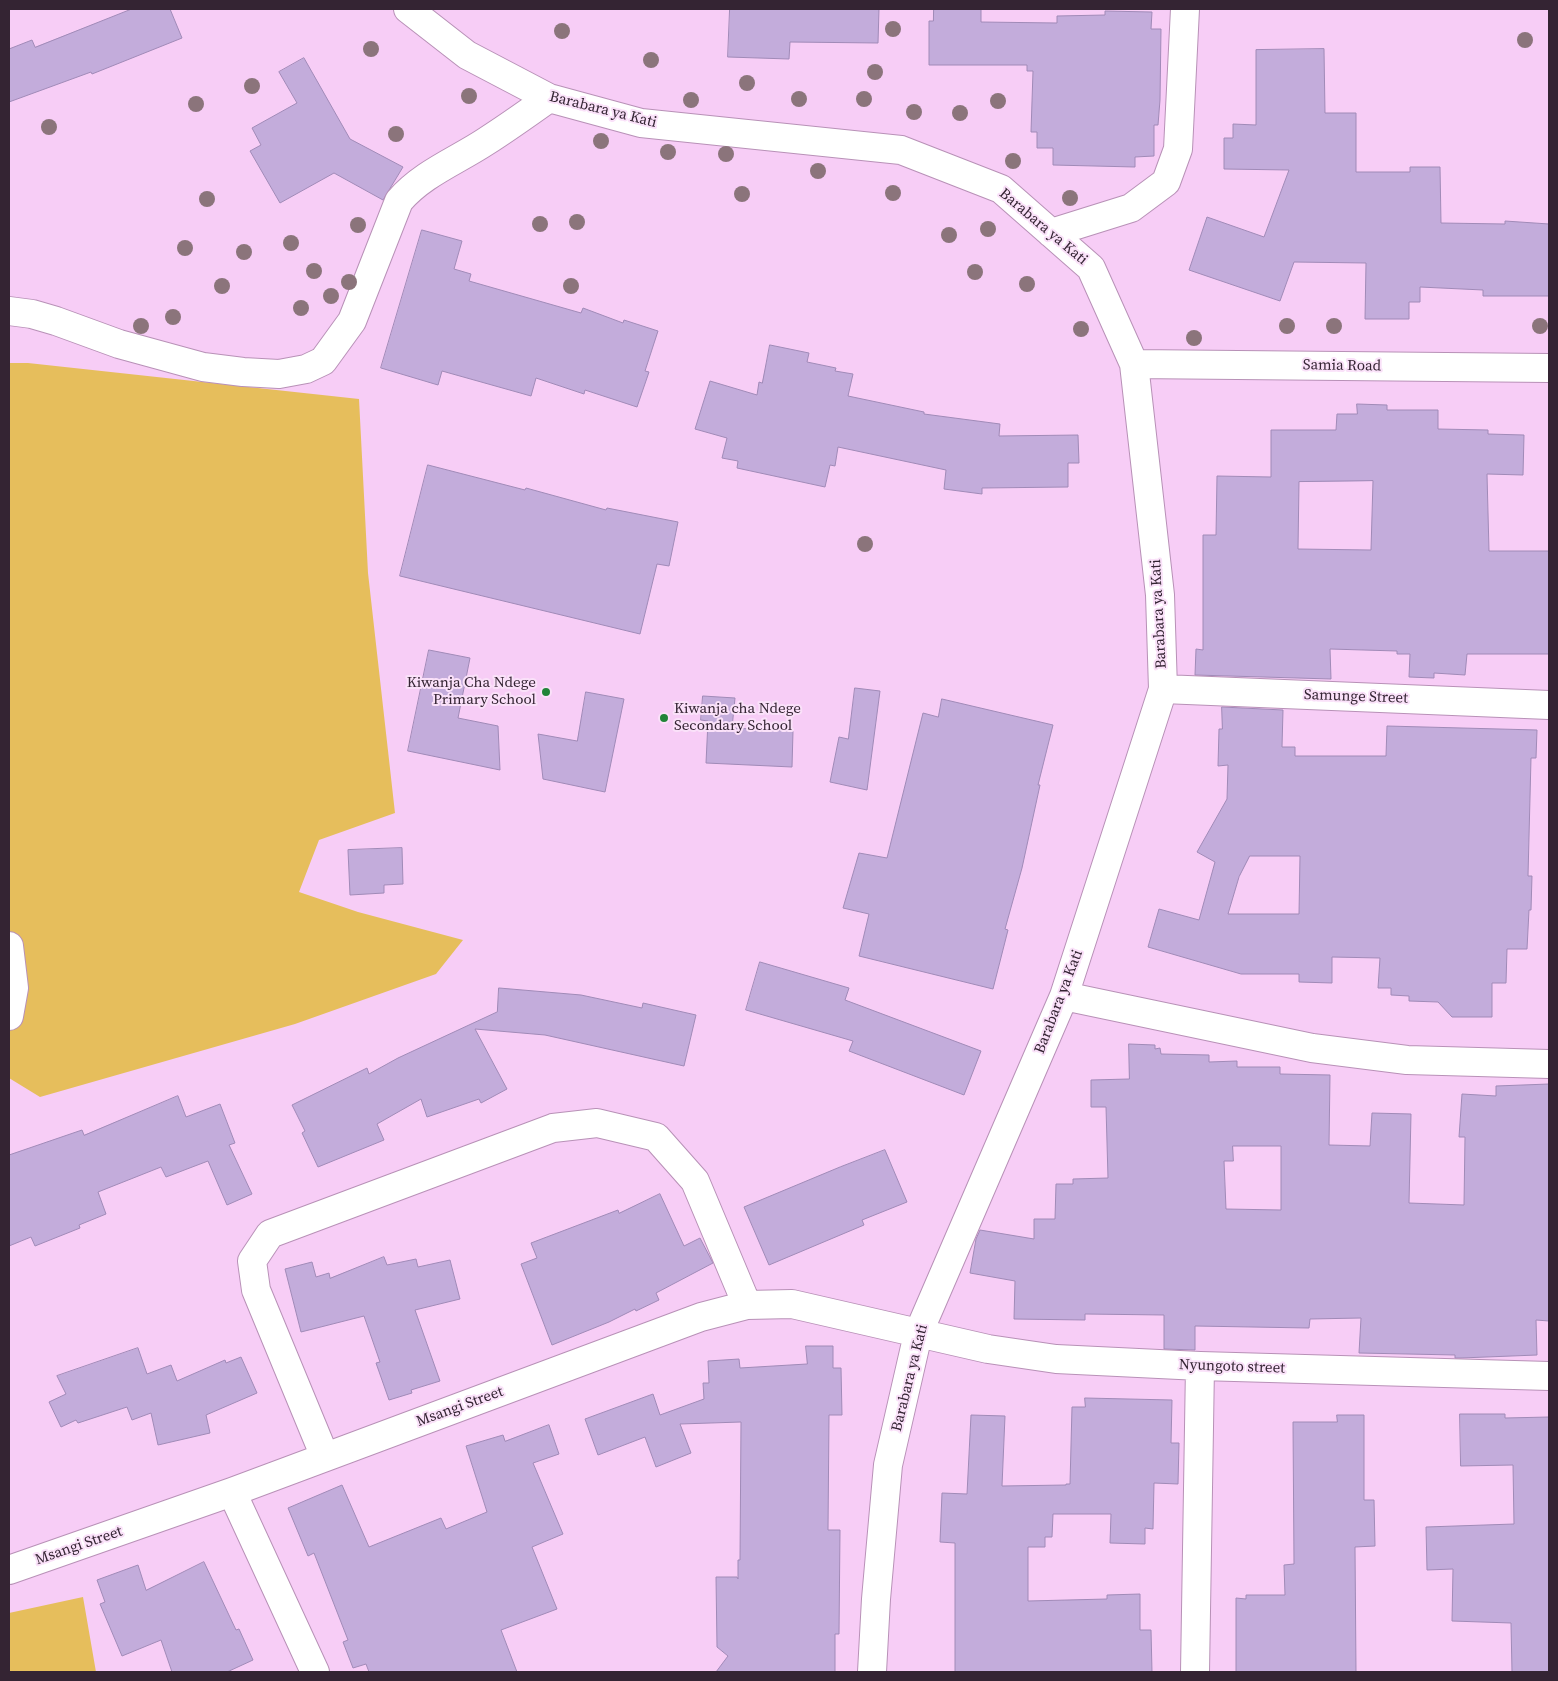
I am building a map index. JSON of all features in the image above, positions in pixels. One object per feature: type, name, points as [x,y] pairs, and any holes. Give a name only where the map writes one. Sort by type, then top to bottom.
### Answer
[{"type":"street","name":"Barabara ya Kati","points":[[408,9],[444,21],[467,55],[549,98],[641,123],[901,150],[1002,189],[1091,268],[1134,364],[1160,595],[1163,689],[1064,996],[918,1334],[888,1465],[876,1599],[872,1672]]},
{"type":"street","points":[[1052,233],[1131,208],[1166,182],[1178,149],[1185,9]]},
{"type":"street","points":[[9,311],[32,314],[118,344],[203,367],[278,374],[306,369],[323,362],[352,321],[399,201],[407,192],[429,175],[484,143],[549,98]]},
{"type":"street","name":"Samia Road","points":[[1134,364],[1549,368]]},
{"type":"street","name":"Samunge Street","points":[[1163,689],[1549,705]]},
{"type":"street","points":[[9,946],[14,988],[9,1016]]},
{"type":"street","points":[[1064,996],[1312,1048],[1407,1060],[1549,1064]]},
{"type":"street","points":[[325,1457],[256,1290],[252,1262],[270,1234],[553,1128],[597,1123],[656,1137],[695,1181],[747,1305]]},
{"type":"street","name":"Msangi Street","points":[[9,1570],[232,1492],[701,1317],[747,1305],[792,1304],[918,1334]]},
{"type":"street","name":"Nyungoto street","points":[[918,1334],[988,1349],[1056,1359],[1200,1366],[1549,1376]]},
{"type":"street","points":[[1195,1672],[1200,1366]]},
{"type":"street","points":[[232,1492],[315,1672]]},
{"type":"shaded area","points":[[9,363],[28,363],[359,399],[368,573],[395,813],[319,840],[299,892],[358,912],[463,940],[436,974],[295,1024],[40,1097],[9,1078]]},
{"type":"shaded area","points":[[83,1597],[96,1672],[9,1672],[9,1613]]},
{"type":"building","points":[[132,9],[170,9],[182,38],[92,74],[91,72],[9,102],[9,49],[32,40],[35,47]]},
{"type":"building","points":[[730,9],[879,9],[878,43],[790,42],[789,59],[728,57]]},
{"type":"building","points":[[934,9],[981,9],[981,22],[1057,23],[1057,16],[1105,15],[1105,11],[1152,12],[1151,29],[1161,29],[1160,100],[1158,125],[1154,125],[1154,156],[1135,157],[1135,167],[1053,165],[1053,148],[1037,148],[1037,132],[1031,132],[1033,71],[1027,71],[1027,65],[929,65],[929,21],[933,21]]},
{"type":"building","points":[[1324,49],[1325,113],[1356,113],[1356,172],[1410,172],[1410,167],[1440,167],[1441,223],[1505,224],[1505,221],[1549,224],[1549,296],[1483,296],[1483,290],[1420,287],[1420,302],[1409,302],[1409,319],[1365,319],[1366,263],[1294,262],[1280,301],[1189,270],[1207,217],[1264,237],[1289,170],[1224,169],[1224,138],[1233,138],[1233,124],[1256,125],[1256,50]]},
{"type":"building","points":[[304,58],[350,139],[403,167],[383,200],[334,173],[280,203],[250,151],[261,145],[252,128],[297,103],[279,72]]},
{"type":"building","points":[[422,230],[462,241],[454,269],[471,274],[469,281],[581,313],[583,308],[623,323],[624,320],[658,331],[645,371],[649,372],[637,407],[585,390],[584,394],[536,378],[531,396],[442,371],[438,385],[381,368]]},
{"type":"building","points":[[770,345],[809,353],[807,362],[836,368],[835,371],[853,374],[848,396],[924,412],[924,414],[1000,424],[999,436],[1078,435],[1079,463],[1068,463],[1068,487],[982,488],[982,494],[944,489],[946,470],[838,447],[835,466],[830,465],[825,487],[737,468],[738,461],[722,458],[727,438],[695,429],[710,381],[757,395],[759,382],[762,383]]},
{"type":"building","points":[[1357,404],[1387,405],[1387,410],[1438,410],[1438,429],[1488,430],[1488,434],[1524,435],[1523,475],[1487,474],[1489,551],[1549,551],[1549,654],[1467,654],[1465,675],[1434,673],[1434,678],[1409,677],[1410,654],[1397,654],[1397,651],[1330,649],[1331,679],[1195,675],[1196,649],[1203,650],[1203,535],[1216,535],[1217,476],[1271,477],[1271,430],[1336,430],[1337,414],[1357,414]],"holes":[[[1373,481],[1371,550],[1298,549],[1299,482]]]},
{"type":"building","points":[[428,465],[525,490],[526,488],[606,510],[607,508],[678,522],[669,566],[657,564],[640,634],[400,576]]},
{"type":"building","points":[[429,650],[470,658],[458,718],[498,726],[500,770],[408,751]]},
{"type":"building","points":[[855,688],[880,691],[867,790],[830,782],[839,737],[848,739]]},
{"type":"building","points":[[586,692],[624,699],[605,792],[543,779],[538,734],[577,741]]},
{"type":"building","points":[[703,696],[735,698],[732,728],[793,731],[792,767],[706,763],[708,721],[701,720]]},
{"type":"building","points":[[942,699],[1053,725],[1038,785],[1040,785],[1022,868],[1005,929],[1008,930],[993,989],[859,956],[869,914],[843,908],[859,853],[887,858],[923,713],[938,717]]},
{"type":"building","points":[[1222,707],[1283,710],[1282,747],[1295,747],[1295,756],[1386,756],[1387,726],[1537,730],[1536,758],[1531,758],[1528,876],[1532,876],[1527,949],[1507,949],[1506,983],[1492,983],[1492,1017],[1452,1017],[1438,1002],[1409,1001],[1409,996],[1391,995],[1391,988],[1378,988],[1380,958],[1332,957],[1332,983],[1299,982],[1299,974],[1241,974],[1148,947],[1159,909],[1199,920],[1215,862],[1197,852],[1227,799],[1228,765],[1218,766],[1219,729],[1222,729]],"holes":[[[1250,856],[1300,856],[1299,914],[1228,914],[1239,877]]]},
{"type":"building","points":[[402,848],[403,884],[384,885],[384,893],[350,895],[348,850]]},
{"type":"building","points":[[760,962],[849,988],[845,1000],[981,1051],[964,1095],[849,1051],[853,1041],[746,1010]]},
{"type":"building","points":[[499,988],[581,995],[642,1008],[643,1003],[696,1015],[684,1066],[545,1035],[475,1029],[507,1089],[481,1103],[479,1099],[427,1117],[421,1099],[377,1124],[384,1140],[318,1167],[302,1133],[305,1131],[292,1105],[367,1068],[369,1074],[398,1058],[497,1012]]},
{"type":"building","points":[[1129,1044],[1155,1045],[1155,1049],[1160,1048],[1161,1054],[1209,1055],[1209,1062],[1237,1061],[1237,1067],[1280,1067],[1280,1074],[1330,1075],[1329,1145],[1370,1146],[1372,1113],[1411,1114],[1409,1203],[1464,1205],[1465,1137],[1459,1137],[1462,1094],[1496,1096],[1496,1086],[1549,1084],[1549,1321],[1536,1320],[1537,1355],[1455,1358],[1455,1355],[1359,1353],[1361,1318],[1310,1319],[1309,1328],[1195,1326],[1195,1350],[1164,1349],[1164,1315],[1085,1314],[1085,1320],[1014,1319],[1015,1281],[970,1273],[976,1239],[980,1230],[1034,1239],[1034,1219],[1055,1219],[1056,1184],[1073,1184],[1073,1179],[1108,1178],[1106,1107],[1091,1107],[1091,1080],[1129,1079]],"holes":[[[1233,1146],[1281,1146],[1281,1210],[1226,1209],[1224,1161],[1233,1161]]]},
{"type":"building","points":[[178,1096],[186,1117],[220,1104],[235,1143],[229,1145],[252,1194],[227,1205],[208,1161],[166,1177],[161,1167],[98,1192],[106,1214],[79,1225],[80,1228],[35,1246],[31,1237],[9,1246],[9,1155],[82,1130],[84,1135]]},
{"type":"building","points":[[885,1150],[907,1202],[862,1220],[864,1225],[769,1265],[744,1207]]},
{"type":"building","points":[[660,1194],[684,1246],[700,1238],[713,1263],[656,1293],[659,1300],[552,1345],[521,1264],[537,1258],[531,1243],[618,1210],[619,1213]]},
{"type":"building","points":[[384,1257],[387,1265],[416,1259],[418,1267],[450,1260],[460,1299],[415,1310],[440,1381],[411,1390],[412,1393],[389,1400],[376,1363],[380,1362],[364,1316],[301,1332],[285,1269],[312,1262],[316,1277],[329,1273],[330,1278]]},
{"type":"building","points":[[806,1346],[833,1346],[833,1368],[841,1368],[842,1415],[829,1415],[828,1530],[840,1530],[839,1634],[835,1634],[835,1672],[716,1672],[728,1656],[717,1647],[716,1577],[737,1577],[738,1579],[738,1560],[740,1560],[741,1422],[680,1424],[691,1453],[656,1467],[645,1437],[598,1455],[585,1419],[653,1394],[660,1415],[704,1399],[703,1383],[709,1383],[708,1361],[739,1359],[740,1368],[807,1364]]},
{"type":"building","points":[[138,1348],[147,1374],[171,1365],[177,1381],[225,1360],[226,1363],[241,1357],[257,1393],[206,1415],[210,1433],[158,1445],[151,1413],[132,1420],[127,1407],[78,1423],[76,1420],[61,1427],[49,1402],[66,1394],[57,1376]]},
{"type":"building","points":[[1085,1398],[1172,1400],[1171,1443],[1179,1443],[1178,1484],[1154,1483],[1153,1529],[1145,1528],[1145,1544],[1110,1543],[1111,1514],[1053,1514],[1052,1537],[1045,1537],[1045,1547],[1028,1547],[1028,1601],[1107,1599],[1107,1595],[1140,1594],[1140,1630],[1151,1630],[1152,1672],[955,1672],[955,1543],[940,1542],[942,1493],[967,1494],[971,1415],[1005,1416],[1002,1486],[1066,1485],[1070,1484],[1072,1407],[1085,1407]]},
{"type":"building","points":[[1460,1414],[1505,1414],[1505,1418],[1549,1417],[1549,1672],[1512,1672],[1511,1623],[1452,1621],[1453,1569],[1427,1570],[1426,1527],[1514,1524],[1513,1465],[1461,1466]]},
{"type":"building","points":[[1337,1415],[1364,1415],[1364,1500],[1374,1500],[1375,1546],[1355,1547],[1356,1672],[1236,1672],[1236,1598],[1246,1599],[1246,1595],[1285,1595],[1284,1565],[1294,1564],[1293,1422],[1337,1422]]},
{"type":"building","points":[[549,1425],[559,1454],[533,1463],[563,1534],[532,1547],[557,1609],[501,1630],[517,1672],[369,1672],[366,1664],[353,1668],[343,1642],[348,1640],[314,1553],[308,1556],[288,1508],[342,1485],[369,1547],[441,1518],[446,1529],[487,1512],[466,1446],[503,1435],[505,1441]]},
{"type":"building","points":[[204,1562],[236,1630],[239,1629],[253,1660],[227,1672],[172,1672],[161,1640],[122,1656],[100,1604],[105,1602],[97,1580],[138,1565],[146,1590]]},
{"type":"place","name":"Kiwanja Cha Ndege Primary School","points":[[546,692]]},
{"type":"place","name":"Kiwanja cha Ndege Secondary School","points":[[664,718]]}]
